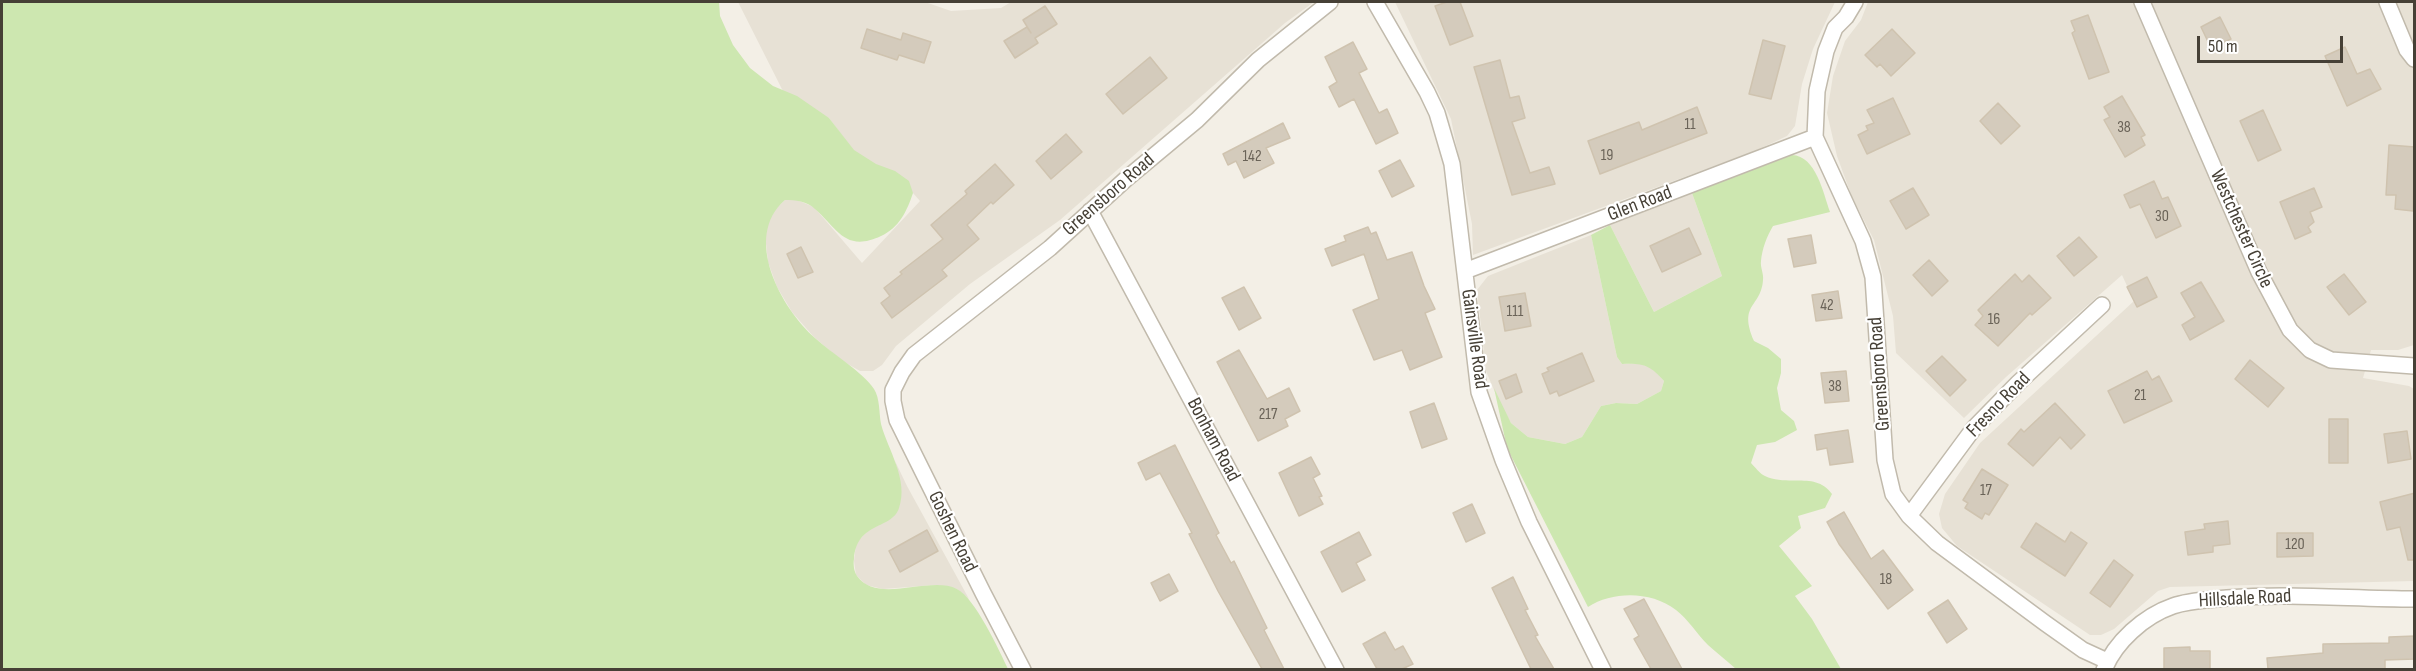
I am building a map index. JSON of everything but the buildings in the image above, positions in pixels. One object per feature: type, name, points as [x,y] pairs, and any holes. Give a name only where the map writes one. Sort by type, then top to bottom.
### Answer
[{"type":"street","name":"Greensboro Road","points":[[894,390],[902,372],[914,355],[1015,277],[1208,109],[1258,60],[1330,2]]},
{"type":"street","name":"Gainsville Road","points":[[1375,2],[1427,92],[1445,138],[1452,164],[1479,392],[1529,522],[1603,669]]},
{"type":"street","name":"Greensboro Road","points":[[1855,2],[1835,28],[1826,51],[1817,91],[1815,137],[1863,241],[1873,277],[1886,460],[1893,494],[1909,516],[1937,543],[2105,665]]},
{"type":"street","name":"Westchester Circle","points":[[2142,2],[2246,244],[2290,330],[2310,350],[2331,360],[2415,366]]},
{"type":"street","points":[[2387,2],[2407,50],[2415,59]]},
{"type":"street","name":"Glen Road","points":[[1465,271],[1815,137]]},
{"type":"street","name":"Bonham Road","points":[[1090,211],[1336,669]]},
{"type":"street","name":"Fresno Road","points":[[1909,516],[1974,428],[2018,382],[2102,305]]},
{"type":"street","name":"Goshen Road","points":[[894,390],[892,401],[897,420],[1023,669]]},
{"type":"street","name":"Hillsdale Road","points":[[2105,665],[2116,647],[2143,623],[2171,607],[2195,601],[2258,596],[2415,599]]},
{"type":"shaded area","points":[[738,2],[925,2],[951,11],[1001,8],[1011,2],[1314,2],[1285,23],[1060,220],[970,284],[896,346],[882,365],[873,371],[860,371],[839,359],[813,336],[792,312],[777,287],[768,262],[765,234],[769,219],[785,200],[797,200],[814,207],[862,263],[920,201],[913,193],[860,160],[829,118],[789,103]]},
{"type":"shaded area","points":[[1395,2],[1835,2],[1813,49],[1802,84],[1795,126],[1787,136],[1755,151],[1473,255],[1472,224],[1451,119]]},
{"type":"shaded area","points":[[1868,2],[2414,2],[2414,345],[2398,350],[2371,350],[2363,378],[2409,386],[2414,389],[2414,581],[2170,587],[2158,591],[2114,629],[2101,635],[2090,635],[1957,546],[1942,528],[1939,514],[1945,494],[1980,443],[2134,301],[2122,275],[2006,377],[1964,418],[1896,353],[1893,316],[1874,240],[1852,197],[1837,156],[1827,113],[1833,76],[1845,41],[1861,20]]},
{"type":"shaded area","points":[[1692,193],[1722,276],[1654,312],[1610,225]]},
{"type":"shaded area","points":[[1591,235],[1617,357],[1622,364],[1638,363],[1653,368],[1664,381],[1661,391],[1637,404],[1616,403],[1601,406],[1582,437],[1565,444],[1528,437],[1511,423],[1486,371],[1477,290],[1488,276]]},
{"type":"shaded area","points":[[895,461],[969,599],[957,589],[935,585],[883,589],[866,585],[856,575],[854,561],[856,543],[871,527],[890,519],[901,490]]},
{"type":"green space","points":[[2,2],[719,2],[720,16],[733,45],[750,68],[773,86],[797,96],[829,118],[854,150],[876,164],[895,171],[909,181],[913,193],[908,206],[893,228],[881,236],[859,242],[843,236],[812,206],[785,200],[773,215],[767,233],[767,252],[771,272],[779,291],[802,325],[874,389],[881,424],[900,476],[899,508],[889,520],[861,538],[854,559],[857,576],[866,584],[878,588],[933,585],[957,589],[979,613],[1008,669],[2,669]]},
{"type":"green space","points":[[1792,155],[1800,157],[1813,168],[1830,212],[1773,226],[1764,247],[1761,263],[1763,280],[1761,289],[1749,312],[1748,319],[1754,341],[1768,348],[1781,359],[1781,373],[1777,388],[1781,410],[1794,421],[1797,430],[1775,442],[1757,445],[1751,463],[1765,476],[1818,483],[1832,494],[1825,508],[1798,516],[1801,528],[1779,546],[1812,586],[1795,596],[1812,619],[1841,669],[1736,669],[1708,645],[1676,610],[1655,599],[1644,596],[1620,596],[1588,607],[1507,448],[1494,388],[1511,423],[1528,437],[1565,444],[1582,437],[1601,406],[1616,403],[1637,404],[1661,391],[1664,381],[1654,371],[1641,365],[1622,364],[1617,357],[1591,235],[1610,225],[1654,312],[1722,276],[1692,193]]}]
